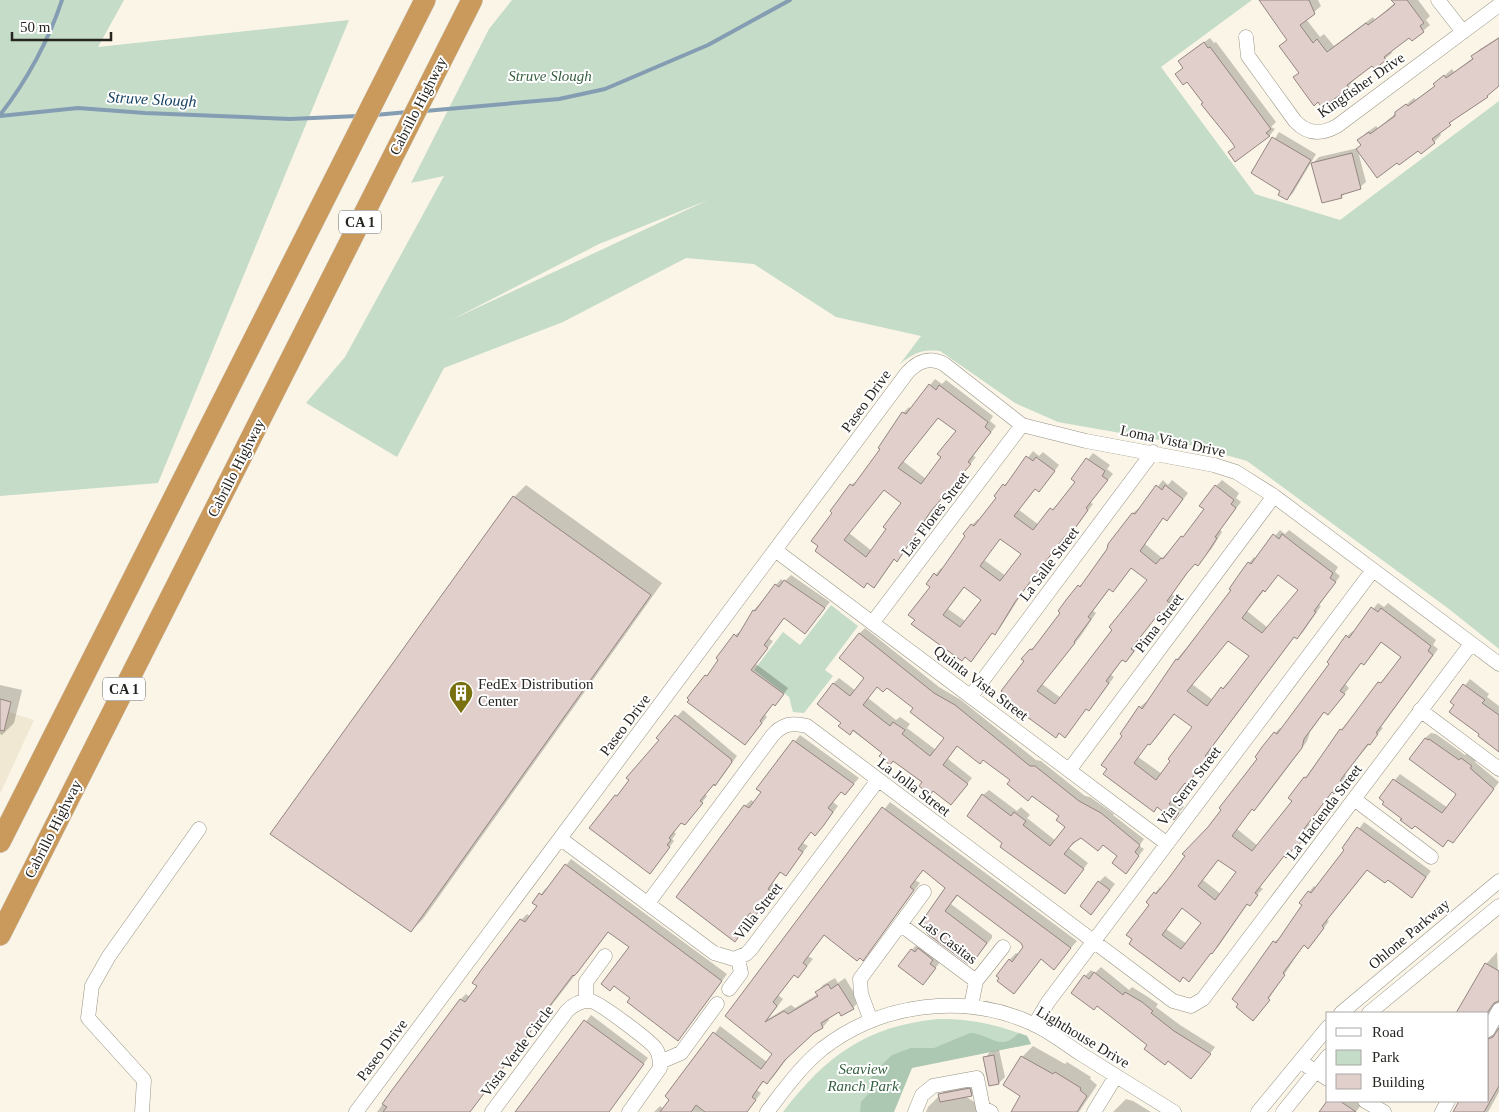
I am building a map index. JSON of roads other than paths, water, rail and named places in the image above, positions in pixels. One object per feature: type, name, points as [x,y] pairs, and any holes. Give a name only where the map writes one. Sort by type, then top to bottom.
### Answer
[{"type":"highway","name":"Cabrillo Highway","points":[[0,935],[472,0]]},
{"type":"highway","name":"CA 1","points":[[0,842],[422,6]]},
{"type":"street","points":[[1438,0],[1463,32]]},
{"type":"street","name":"Kingfisher Drive","points":[[1246,37],[1248,56],[1295,121],[1301,127],[1318,132],[1336,126],[1499,6]]},
{"type":"street","name":"Loma Vista Drive","points":[[922,361],[934,360],[944,364],[1022,425],[1086,441],[1153,452],[1226,468],[1254,482],[1499,664]]},
{"type":"street","name":"Paseo Drive","points":[[356,1112],[907,373],[922,361]]},
{"type":"street","name":"Las Flores Street","points":[[873,622],[1022,425]]},
{"type":"street","name":"La Salle Street","points":[[971,696],[1153,452]]},
{"type":"street","name":"Pima Street","points":[[1070,770],[1274,496]]},
{"type":"street","name":"Quinta Vista Street","points":[[775,550],[1166,843]]},
{"type":"street","name":"Via Serra Street","points":[[1035,1024],[1048,1002],[1166,843],[1372,570]]},
{"type":"street","name":"La Hacienda Street","points":[[1203,999],[1471,644]]},
{"type":"street","points":[[1420,710],[1499,769]]},
{"type":"street","name":"La Jolla Street","points":[[648,903],[772,736],[784,726],[794,724],[807,726],[1093,942],[1180,1004],[1191,1006],[1203,999]]},
{"type":"street","name":"Villa Street","points":[[561,838],[714,953],[727,959],[738,958],[751,949],[878,780]]},
{"type":"street","points":[[1354,799],[1431,857]]},
{"type":"street","points":[[142,1112],[144,1080],[88,1018],[92,986],[109,956],[199,829]]},
{"type":"street","name":"Ohlone Parkway","points":[[1343,1012],[1499,881]]},
{"type":"street","points":[[872,1021],[861,994],[860,979],[924,892]]},
{"type":"street","points":[[1370,1012],[1499,906]]},
{"type":"street","name":"Las Casitas","points":[[900,925],[976,981]]},
{"type":"street","points":[[971,1006],[976,981],[1003,947]]},
{"type":"street","points":[[605,956],[586,982],[586,1001],[601,1006],[649,1042],[658,1051],[660,1062],[657,1074],[629,1112]]},
{"type":"street","points":[[729,989],[741,973],[738,958]]},
{"type":"street","name":"Vista Verde Circle","points":[[492,1112],[567,1011],[577,1003],[586,1001]]},
{"type":"street","points":[[660,1062],[681,1053],[717,1004]]},
{"type":"street","name":"Lighthouse Drive","points":[[767,1112],[799,1071],[816,1055],[843,1035],[872,1021],[920,1007],[971,1006],[1005,1014],[1035,1024],[1174,1112]]},
{"type":"street","points":[[1489,1028],[1499,1010]]},
{"type":"street","points":[[1258,1112],[1326,1029]]},
{"type":"street","points":[[1283,1112],[1326,1058]]},
{"type":"street","points":[[1300,1060],[1314,1072],[1326,1078]]},
{"type":"street","points":[[1094,1112],[1116,1076]]},
{"type":"street","points":[[915,1112],[922,1095],[933,1086],[977,1078],[983,1108],[990,1112]]},
{"type":"street","points":[[1367,1102],[1384,1112]]},
{"type":"waterway","points":[[0,115],[19,89],[36,60],[62,0]]},
{"type":"waterway","name":"Struve Slough","points":[[425,111],[559,99],[605,89],[708,45],[790,0]]},
{"type":"waterway","name":"Struve Slough","points":[[0,116],[78,108],[145,113],[290,119],[358,116]]},
{"type":"waterway","name":"Struve Slough","points":[[375,115],[408,112]]},
{"type":"place","name":"FedEx Distribution Center","points":[[461,714]]},
{"type":"park label","name":"Seaview Ranch Park","points":[[863,1078]]}]
